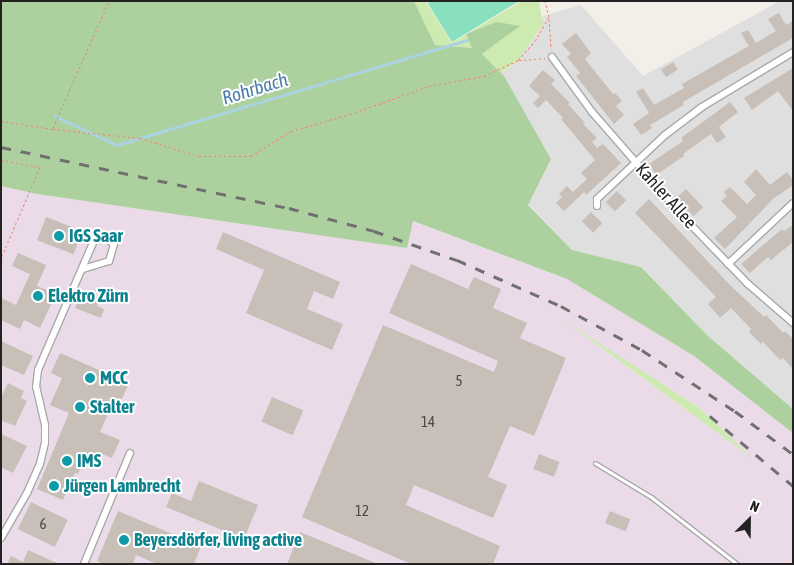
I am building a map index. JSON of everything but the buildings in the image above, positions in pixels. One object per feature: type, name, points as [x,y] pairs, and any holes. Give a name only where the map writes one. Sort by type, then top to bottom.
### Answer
[{"type":"street","points":[[597,206],[597,200],[665,135],[702,107],[793,52]]},
{"type":"street","name":"Kahler Allee","points":[[552,57],[592,112],[728,264],[793,323]]},
{"type":"street","points":[[728,264],[793,203]]},
{"type":"street","points":[[2,537],[27,493],[40,464],[45,443],[45,425],[36,387],[38,370],[96,236],[106,238],[114,244],[109,261],[83,269]]},
{"type":"street","points":[[84,564],[130,453]]},
{"type":"lane","points":[[595,463],[652,497],[737,564]]},
{"type":"path","points":[[53,129],[109,1]]},
{"type":"path","points":[[1,120],[53,129],[140,138],[199,156],[251,156],[291,131],[350,114],[429,86],[484,76],[518,60],[552,57],[545,1]]},
{"type":"path","points":[[518,60],[535,41],[548,17]]},
{"type":"path","points":[[1,160],[40,167],[1,258]]},
{"type":"shaded area","points":[[780,1],[793,1],[793,409],[708,336],[641,267],[572,250],[528,204],[551,159],[501,73],[517,62],[540,29],[543,16],[581,5],[643,76]]},
{"type":"shaded area","points":[[1,186],[37,194],[407,248],[412,221],[567,279],[694,356],[793,433],[793,564],[1,564]],"holes":[[[574,328],[701,409],[748,455]]]},
{"type":"green space","points":[[1,1],[414,1],[435,45],[472,48],[466,34],[496,22],[520,26],[482,54],[504,76],[551,159],[528,205],[572,250],[641,267],[708,336],[793,409],[793,433],[694,356],[567,279],[413,221],[407,248],[37,194],[1,186]]},
{"type":"green space","points":[[414,1],[431,1],[427,4],[452,43],[521,1],[539,1],[543,24],[517,62],[501,73],[482,54],[519,26],[466,35],[473,48],[435,45]]},
{"type":"green space","points":[[431,1],[519,1],[452,42],[428,4]]},
{"type":"green space","points":[[565,321],[701,409],[752,458]]},
{"type":"waterway","name":"Rohrbach","points":[[55,116],[117,145],[467,40]]},
{"type":"railway","points":[[1,147],[289,208],[374,231],[457,260],[561,306],[642,350],[735,411],[793,454]]},
{"type":"railway","points":[[710,416],[793,486]]},
{"type":"place","name":"IGS Saar","points":[[59,236]]},
{"type":"place","name":"Elektro Zürn","points":[[38,296]]},
{"type":"place","name":"MCC","points":[[90,378]]},
{"type":"place","name":"Stalter","points":[[80,407]]},
{"type":"place","name":"IMS","points":[[67,461]]},
{"type":"place","name":"Jürgen Lambrecht","points":[[54,486]]},
{"type":"place","name":"Beyersdörfer, living active","points":[[124,540]]}]
